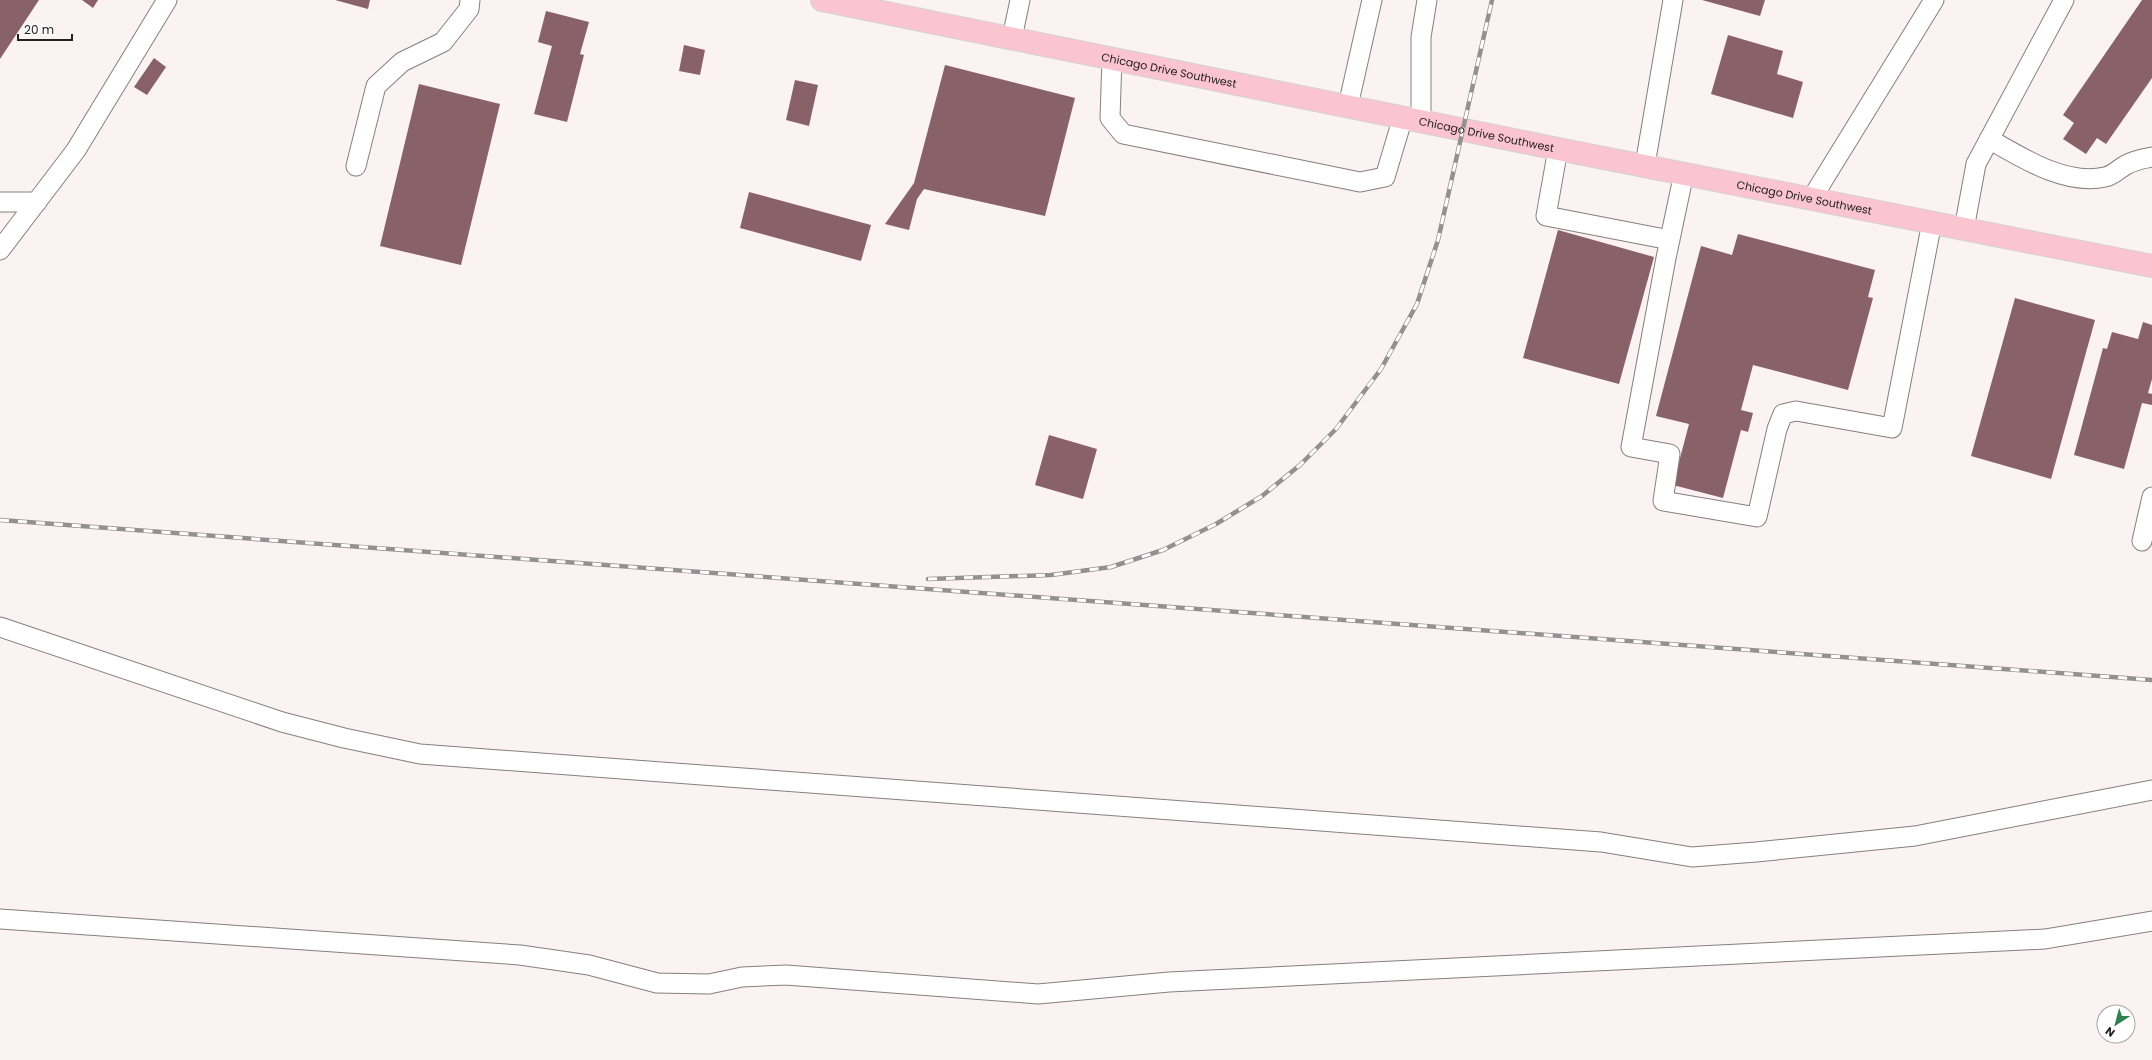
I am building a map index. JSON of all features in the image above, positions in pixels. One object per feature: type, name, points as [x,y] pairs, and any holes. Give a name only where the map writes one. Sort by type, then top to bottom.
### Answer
[{"type":"main road","name":"Chicago Drive Southwest","points":[[822,0],[850,3],[1012,38],[1412,118],[1558,149],[2152,265]]},
{"type":"lane","points":[[0,250],[76,150],[167,0]]},
{"type":"lane","points":[[356,166],[376,86],[402,62],[443,42],[469,9],[470,0]]},
{"type":"lane","points":[[1012,38],[1020,0]]},
{"type":"lane","points":[[1348,106],[1372,0]]},
{"type":"lane","points":[[1112,58],[1110,118],[1123,134],[1360,182],[1385,177],[1412,118],[1421,37],[1427,0]]},
{"type":"lane","points":[[1645,165],[1673,0]]},
{"type":"lane","points":[[1812,198],[1934,0]]},
{"type":"lane","points":[[1964,229],[1976,164],[2064,0]]},
{"type":"lane","points":[[1989,139],[2015,154],[2066,177],[2081,179],[2106,177],[2116,173],[2131,162],[2152,157]]},
{"type":"lane","points":[[1558,149],[1546,216],[1670,240]]},
{"type":"lane","points":[[1684,173],[1631,447],[1670,454],[1663,501],[1757,517],[1777,429],[1783,414],[1796,411],[1892,428],[1932,222]]},
{"type":"lane","points":[[0,202],[37,202]]},
{"type":"lane","points":[[2142,541],[2152,497]]},
{"type":"lane","points":[[0,627],[282,722],[344,738],[420,754],[1601,842],[1692,857],[1915,836],[2152,790]]},
{"type":"lane","points":[[0,919],[520,955],[589,966],[657,983],[709,984],[742,977],[786,975],[1038,994],[1169,982],[2045,939],[2152,921]]},
{"type":"building","points":[[0,0],[39,0],[0,59]]},
{"type":"building","points":[[82,0],[98,0],[93,8]]},
{"type":"building","points":[[335,0],[370,0],[368,9]]},
{"type":"building","points":[[1702,0],[1765,0],[1760,16]]},
{"type":"building","points":[[2142,0],[2152,0],[2152,78],[2106,144],[2097,138],[2086,154],[2063,139],[2074,123],[2063,115]]},
{"type":"building","points":[[546,11],[589,22],[580,54],[584,55],[567,122],[534,114],[552,46],[538,42]]},
{"type":"building","points":[[1728,35],[1783,51],[1777,74],[1803,82],[1793,118],[1711,94]]},
{"type":"building","points":[[684,45],[705,50],[700,75],[679,71]]},
{"type":"building","points":[[154,58],[166,67],[147,95],[134,87]]},
{"type":"building","points":[[945,65],[1075,98],[1045,216],[924,189],[917,199],[909,230],[885,224],[914,183]]},
{"type":"building","points":[[795,80],[818,85],[809,126],[786,120]]},
{"type":"building","points":[[419,84],[500,104],[461,265],[380,246]]},
{"type":"building","points":[[749,192],[871,225],[861,261],[740,228]]},
{"type":"building","points":[[1558,230],[1654,257],[1619,384],[1523,358]]},
{"type":"building","points":[[1738,234],[1875,270],[1868,297],[1873,298],[1848,390],[1753,365],[1741,410],[1753,413],[1748,432],[1741,430],[1723,498],[1673,485],[1689,424],[1656,416],[1701,246],[1732,255]]},
{"type":"building","points":[[2015,298],[2095,320],[2051,479],[1971,456]]},
{"type":"building","points":[[2143,322],[2152,325],[2152,379],[2148,393],[2152,394],[2152,405],[2142,403],[2124,469],[2074,455],[2103,348],[2107,349],[2112,332],[2138,339]]},
{"type":"building","points":[[1049,435],[1097,449],[1083,499],[1035,485]]},
{"type":"railway","points":[[928,579],[1051,575],[1111,567],[1163,550],[1216,524],[1262,496],[1300,465],[1336,429],[1381,369],[1417,304],[1438,240],[1492,0]]},
{"type":"railway","points":[[0,520],[2152,680]]}]
